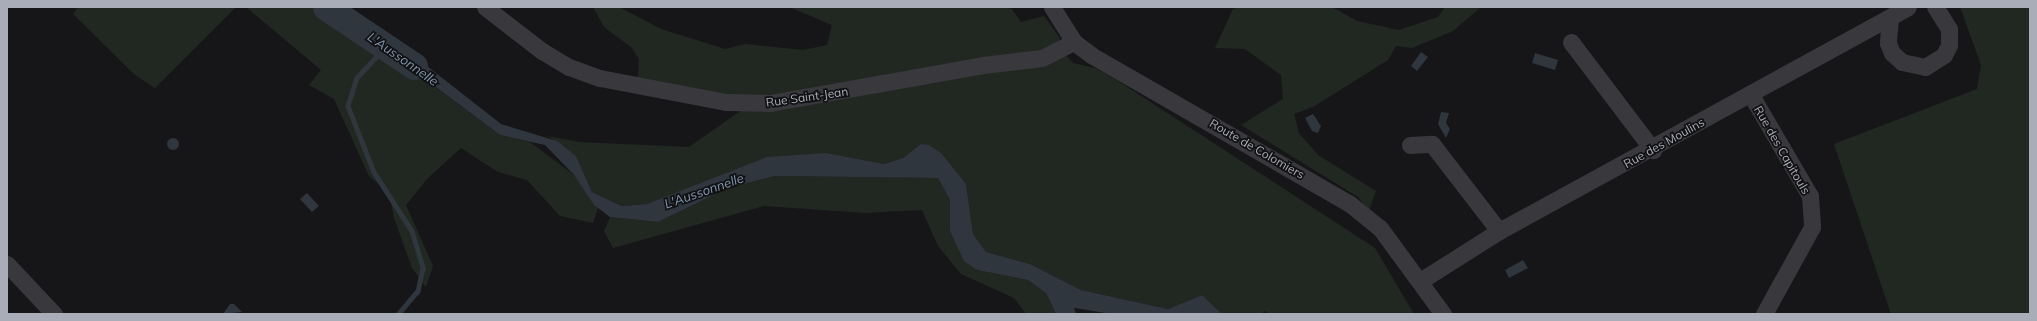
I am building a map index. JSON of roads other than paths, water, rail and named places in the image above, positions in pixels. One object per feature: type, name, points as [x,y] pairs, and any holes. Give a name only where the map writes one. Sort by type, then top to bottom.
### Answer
[{"type":"street","name":"Rue Saint-Jean","points":[[485,7],[542,51],[582,71],[600,78],[726,102],[770,104],[983,65],[1042,58],[1074,42]]},
{"type":"street","name":"Route de Colomiers","points":[[1052,7],[1074,42],[1350,204],[1380,228],[1443,314]]},
{"type":"street","name":"Rue des Moulins","points":[[1420,281],[1499,231],[1653,150],[1751,95],[1863,22],[1890,18],[1908,7]]},
{"type":"street","points":[[1890,18],[1888,43],[1892,53],[1902,62],[1925,67],[1940,59],[1949,45],[1949,29],[1935,7]]},
{"type":"street","points":[[1571,42],[1653,150]]},
{"type":"street","name":"Rue des Capitouls","points":[[1751,95],[1810,196],[1812,227],[1764,314]]},
{"type":"street","points":[[1410,145],[1432,144],[1499,231]]},
{"type":"street","points":[[7,264],[54,314]]},
{"type":"water","points":[[390,37],[501,124],[557,141],[576,156],[592,192],[622,206],[647,204],[767,157],[826,153],[884,164],[903,158],[921,144],[929,145],[941,153],[966,184],[973,234],[986,252],[1030,264],[1081,290],[1168,309],[1202,295],[1222,314],[1112,314],[1074,308],[1076,314],[1056,314],[1046,293],[1028,280],[977,270],[964,261],[950,231],[950,200],[938,178],[775,176],[728,188],[658,222],[610,217],[594,205],[574,175],[545,145],[500,135],[382,47]]},
{"type":"water","points":[[1421,52],[1428,57],[1417,71],[1411,66]]},
{"type":"water","points":[[1535,53],[1558,60],[1555,70],[1532,63]]},
{"type":"water","points":[[1441,112],[1449,113],[1446,123],[1450,129],[1446,138],[1438,124]]},
{"type":"water","points":[[1313,114],[1321,126],[1318,133],[1312,131],[1305,118]]},
{"type":"water","points":[[171,138],[175,138],[179,144],[175,150],[171,150],[167,146],[167,142]]},
{"type":"water","points":[[307,193],[319,206],[312,212],[300,199]]},
{"type":"water","points":[[1523,260],[1528,268],[1509,278],[1505,270]]},
{"type":"water","points":[[230,304],[234,304],[242,312],[223,314]]},
{"type":"waterway","name":"L'Aussonnelle","points":[[326,7],[414,66]]},
{"type":"waterway","points":[[387,46],[357,78],[348,106],[374,172],[412,231],[423,268],[418,291],[399,314]]}]
